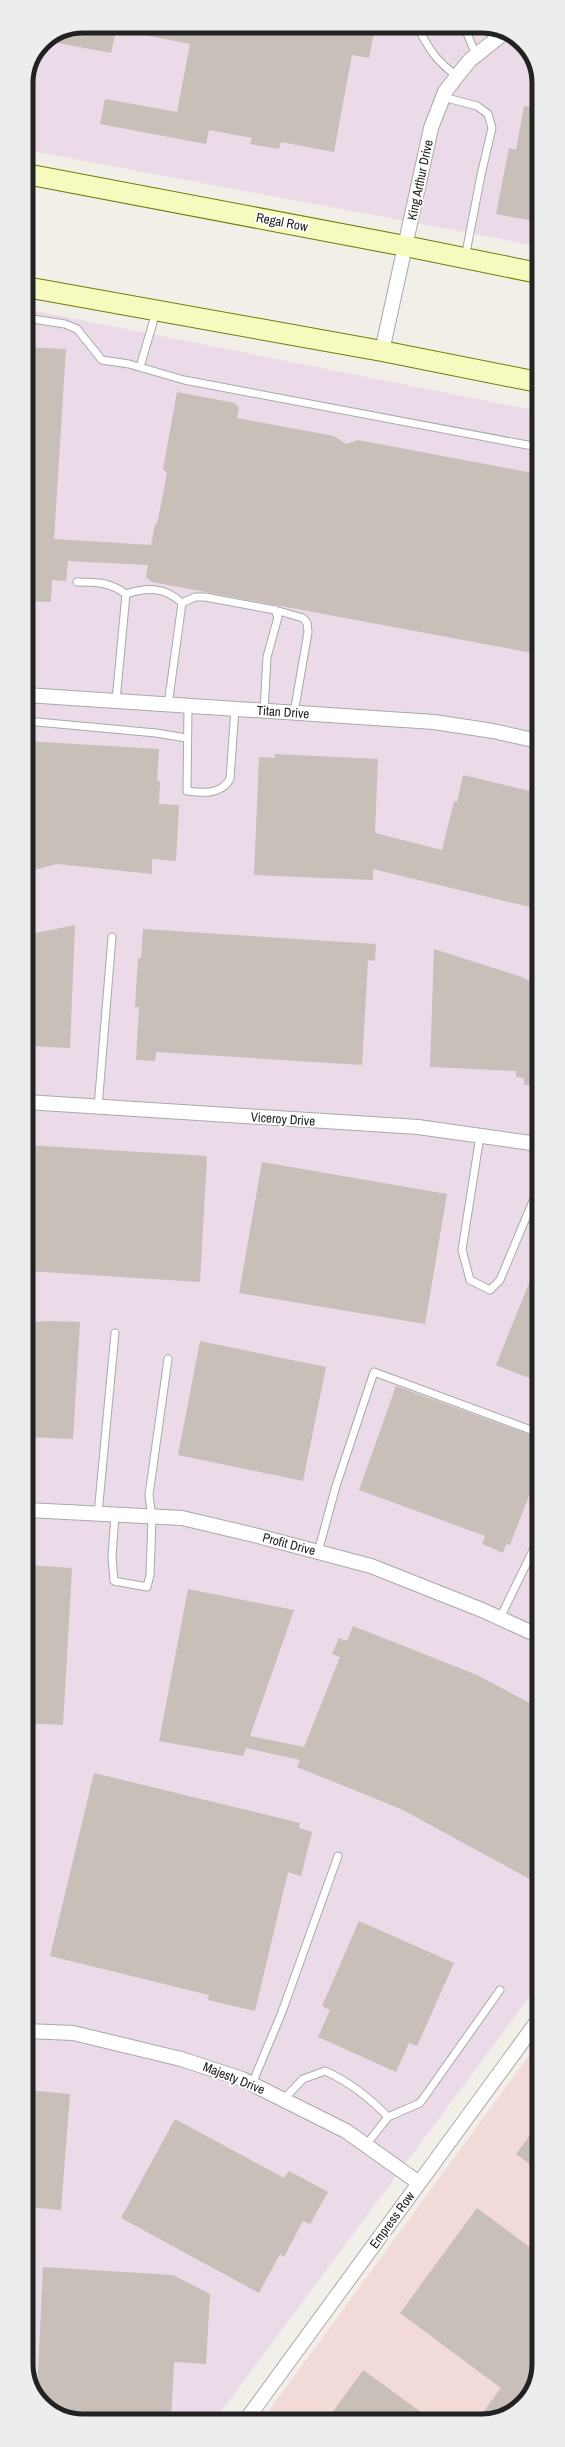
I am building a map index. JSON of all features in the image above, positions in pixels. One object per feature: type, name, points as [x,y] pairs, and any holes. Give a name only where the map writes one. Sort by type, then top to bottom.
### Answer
[{"type":"main road","name":"Regal Row","points":[[33,175],[406,246],[532,272]]},
{"type":"main road","points":[[33,288],[382,351],[532,381]]},
{"type":"street","name":"King Arthur Drive","points":[[382,351],[431,128],[443,97],[457,76],[476,55],[500,37]]},
{"type":"street","name":"Titan Drive","points":[[33,695],[434,722],[492,731],[532,740]]},
{"type":"street","name":"Viceroy Drive","points":[[33,1102],[418,1127],[532,1143]]},
{"type":"street","name":"Profit Drive","points":[[33,1510],[115,1514],[152,1518],[182,1518],[371,1566],[500,1618],[532,1633]]},
{"type":"street","name":"Empress Row","points":[[250,2414],[532,2029]]},
{"type":"street","name":"Majesty Drive","points":[[33,2031],[73,2033],[181,2059],[215,2069],[252,2084],[346,2131],[419,2183]]},
{"type":"lane","points":[[421,33],[432,54],[440,64],[457,76]]},
{"type":"lane","points":[[467,33],[476,55]]},
{"type":"lane","points":[[443,97],[477,106],[488,114],[492,128],[481,174],[465,258]]},
{"type":"lane","points":[[140,367],[157,310]]},
{"type":"lane","points":[[33,319],[65,324],[77,328],[102,360],[140,367],[184,380],[532,446]]},
{"type":"lane","points":[[77,582],[104,583],[115,586],[126,594]]},
{"type":"lane","points":[[126,594],[139,590],[152,589],[172,594],[182,604]]},
{"type":"lane","points":[[116,701],[126,594]]},
{"type":"lane","points":[[182,604],[195,597],[205,598],[275,610],[304,618],[307,623],[308,632],[294,713]]},
{"type":"lane","points":[[168,705],[182,604]]},
{"type":"lane","points":[[264,711],[267,657],[278,617],[275,610]]},
{"type":"lane","points":[[188,706],[186,738],[187,791],[208,793],[226,786],[230,779],[235,709]]},
{"type":"lane","points":[[33,722],[156,733],[186,738]]},
{"type":"lane","points":[[98,1107],[112,937]]},
{"type":"lane","points":[[480,1136],[462,1250],[470,1280],[490,1290],[500,1280],[532,1203]]},
{"type":"lane","points":[[98,1514],[115,1333]]},
{"type":"lane","points":[[115,1514],[112,1557],[114,1581],[147,1587],[150,1575],[152,1518],[149,1495],[168,1359]]},
{"type":"lane","points":[[318,1552],[336,1486],[374,1372],[532,1430]]},
{"type":"lane","points":[[500,1618],[532,1552]]},
{"type":"lane","points":[[252,2084],[282,2012],[338,1856]]},
{"type":"lane","points":[[366,2145],[388,2117],[420,2103],[500,1990]]},
{"type":"lane","points":[[283,2100],[303,2079],[325,2071],[346,2080],[372,2099],[388,2117]]},
{"type":"shaded area","points":[[83,33],[485,33],[501,37],[510,41],[520,50],[531,73],[532,245],[33,151],[33,83],[37,64],[41,55],[55,41],[73,34]]},
{"type":"shaded area","points":[[33,310],[532,410],[532,1993],[219,2414],[80,2414],[55,2406],[43,2394],[34,2374],[33,2364]]},
{"type":"shaded area","points":[[532,2052],[532,2364],[531,2374],[527,2386],[522,2394],[515,2402],[507,2407],[492,2413],[482,2414],[266,2414]]},
{"type":"building","points":[[115,33],[111,53],[54,42],[73,34]]},
{"type":"building","points":[[134,33],[374,33],[369,58],[352,55],[334,152],[281,142],[279,149],[250,144],[252,138],[209,130],[206,144],[100,124],[105,99],[177,112],[190,44]]},
{"type":"building","points":[[524,106],[532,107],[532,221],[496,214],[509,148],[516,150]]},
{"type":"building","points":[[33,347],[66,349],[54,539],[151,545],[155,525],[158,520],[167,473],[163,469],[177,392],[235,403],[239,408],[237,418],[334,436],[346,444],[358,440],[532,473],[532,653],[152,582],[146,577],[148,565],[68,561],[66,581],[52,580],[51,602],[33,601]]},
{"type":"building","points":[[33,741],[159,749],[157,781],[160,781],[159,804],[179,805],[176,861],[152,859],[152,874],[57,864],[33,870]]},
{"type":"building","points":[[275,754],[378,759],[375,833],[442,850],[454,801],[457,802],[463,775],[532,792],[532,908],[373,869],[373,880],[254,875],[259,757],[275,758]]},
{"type":"building","points":[[75,925],[70,1048],[33,1046],[33,934]]},
{"type":"building","points":[[143,929],[376,944],[375,961],[368,960],[362,1065],[156,1052],[155,1061],[136,1060],[139,1007],[135,1007],[138,958],[141,958]]},
{"type":"building","points":[[434,949],[522,977],[532,983],[532,1086],[524,1085],[524,1078],[516,1077],[516,1071],[430,1067]]},
{"type":"building","points":[[33,1145],[207,1156],[200,1282],[33,1271]]},
{"type":"building","points":[[262,1162],[447,1194],[425,1324],[239,1293]]},
{"type":"building","points":[[532,1276],[532,1379],[496,1365]]},
{"type":"building","points":[[33,1322],[80,1322],[73,1439],[33,1437]]},
{"type":"building","points":[[200,1341],[326,1367],[303,1481],[178,1455]]},
{"type":"building","points":[[396,1386],[532,1435],[532,1488],[510,1545],[506,1544],[503,1553],[482,1544],[485,1536],[359,1490]]},
{"type":"building","points":[[33,1565],[72,1568],[63,1725],[33,1723]]},
{"type":"building","points":[[188,1589],[294,1610],[250,1736],[304,1747],[340,1657],[332,1654],[339,1638],[347,1641],[353,1626],[477,1675],[532,1704],[532,1880],[401,1809],[297,1767],[300,1760],[246,1748],[243,1756],[159,1741]]},
{"type":"building","points":[[94,1773],[300,1823],[299,1828],[312,1832],[301,1876],[288,1872],[255,2011],[208,2000],[209,1995],[50,1956]]},
{"type":"building","points":[[359,1921],[454,1963],[417,2046],[409,2043],[396,2072],[318,2037],[330,2010],[322,2006]]},
{"type":"building","points":[[33,2091],[70,2094],[61,2210],[33,2208]]},
{"type":"building","points":[[175,2119],[284,2178],[289,2171],[328,2192],[310,2224],[303,2221],[284,2257],[280,2254],[259,2293],[121,2218]]},
{"type":"building","points":[[532,2132],[532,2166],[516,2154]]},
{"type":"building","points":[[477,2208],[532,2249],[531,2374],[527,2386],[522,2394],[515,2402],[507,2407],[492,2413],[482,2414],[501,2388],[400,2313]]},
{"type":"building","points":[[43,2267],[173,2275],[210,2294],[206,2364],[174,2362],[171,2414],[73,2413],[55,2406],[50,2402],[37,2384]]},
{"type":"building","points":[[363,2370],[424,2414],[331,2414]]}]
